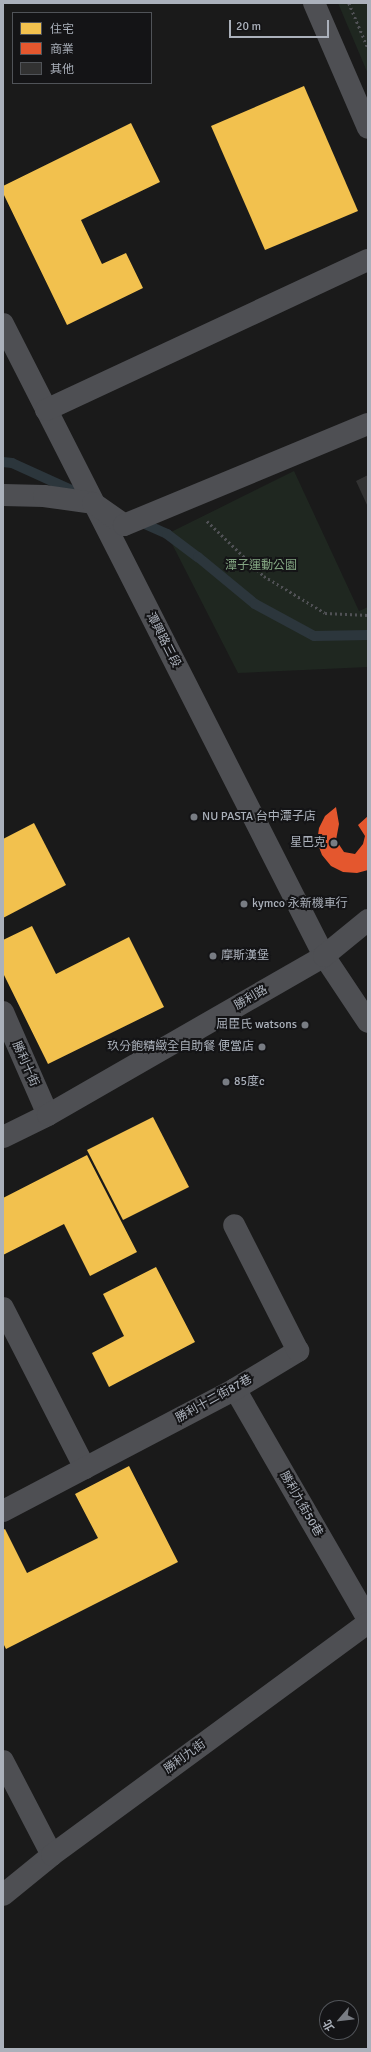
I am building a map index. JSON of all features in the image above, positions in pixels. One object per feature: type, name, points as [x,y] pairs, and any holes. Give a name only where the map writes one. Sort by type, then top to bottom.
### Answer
[{"type":"street","points":[[314,3],[368,128]]},
{"type":"street","points":[[46,410],[368,260]]},
{"type":"street","name":"潭興路三段","points":[[3,324],[324,956]]},
{"type":"street","points":[[3,495],[44,496],[93,503],[124,526],[368,424]]},
{"type":"street","name":"勝利路","points":[[3,1137],[48,1115],[324,956],[368,920]]},
{"type":"street","points":[[324,956],[368,1022]]},
{"type":"street","name":"勝利十街","points":[[3,1012],[48,1115]]},
{"type":"street","name":"勝利十二街87巷","points":[[3,1511],[235,1389],[298,1351],[234,1224]]},
{"type":"street","points":[[3,1308],[85,1468]]},
{"type":"street","name":"勝利九街50巷","points":[[235,1389],[368,1619]]},
{"type":"street","name":"勝利九街","points":[[3,1895],[52,1854],[368,1622]]},
{"type":"street","points":[[3,1760],[52,1854]]},
{"type":"path","points":[[349,3],[368,48]]},
{"type":"path","points":[[185,500],[264,576],[325,613],[368,614]]},
{"type":"green space","points":[[338,3],[368,3],[368,74]]},
{"type":"green space","name":"潭子運動公園","points":[[294,471],[359,611],[368,607],[368,667],[238,673],[167,534]]},
{"type":"building: 住宅","points":[[304,86],[358,211],[265,250],[211,126]]},
{"type":"building: 住宅","points":[[131,123],[160,182],[81,220],[102,264],[126,253],[143,288],[67,325],[3,193],[3,186]]},
{"type":"building: 住宅","points":[[34,823],[66,885],[3,918],[3,839]]},
{"type":"building: 住宅","points":[[32,926],[56,974],[129,937],[164,1007],[48,1064],[3,973],[3,940]]},
{"type":"building: 住宅","points":[[153,1117],[189,1187],[123,1220],[87,1150]]},
{"type":"building: 住宅","points":[[87,1155],[137,1252],[90,1276],[64,1224],[3,1255],[3,1198]]},
{"type":"building: 住宅","points":[[156,1267],[195,1342],[109,1387],[92,1353],[124,1336],[103,1294]]},
{"type":"building: 住宅","points":[[129,1466],[178,1562],[6,1649],[3,1643],[3,1530],[5,1529],[27,1573],[98,1538],[75,1494]]},
{"type":"building: 商業","points":[[336,807],[339,824],[336,840],[344,852],[355,854],[363,844],[365,836],[358,825],[368,816],[368,870],[357,873],[343,872],[331,866],[322,855],[317,842],[319,828],[325,816]]},
{"type":"building: 其他","points":[[368,475],[368,507],[356,481]]},
{"type":"waterway","points":[[3,462],[12,463],[78,493]]},
{"type":"waterway","points":[[138,521],[167,534],[198,557],[255,604],[314,636],[368,635]]},
{"type":"place","name":"NU PASTA 台中潭子店","points":[[194,817]]},
{"type":"place","name":"星巴克","points":[[334,843]]},
{"type":"place","name":"kymco 永新機車行","points":[[244,904]]},
{"type":"place","name":"摩斯漢堡","points":[[213,956]]},
{"type":"place","name":"屈臣氏 watsons","points":[[305,1025]]},
{"type":"place","name":"玖分飽精緻全自助餐 便當店","points":[[262,1047]]},
{"type":"place","name":"85度c","points":[[226,1082]]}]
